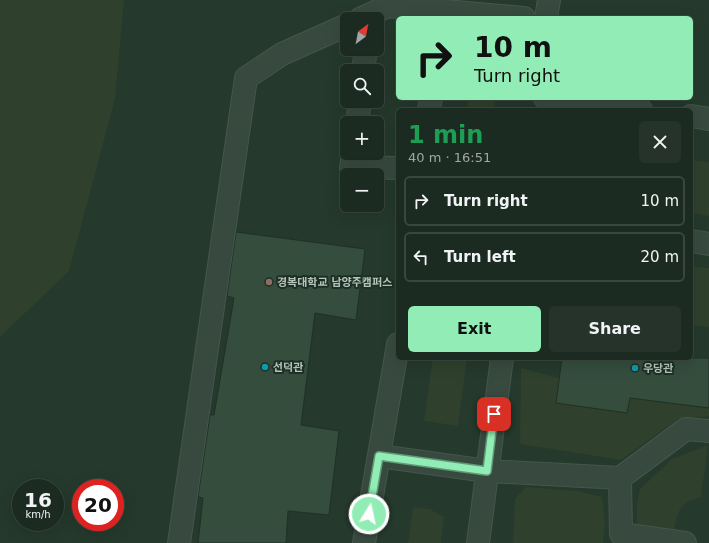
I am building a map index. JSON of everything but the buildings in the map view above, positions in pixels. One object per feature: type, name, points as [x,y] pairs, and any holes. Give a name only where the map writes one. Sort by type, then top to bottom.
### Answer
[{"type":"lane","points":[[546,16],[549,0]]},
{"type":"lane","points":[[376,12],[388,6],[444,14],[484,16]]},
{"type":"lane","points":[[179,543],[246,78],[282,54],[340,28]]},
{"type":"lane","points":[[562,100],[625,108]]},
{"type":"lane","points":[[693,116],[709,119]]},
{"type":"lane","points":[[352,160],[351,167],[396,168]]},
{"type":"lane","points":[[693,241],[709,244]]},
{"type":"lane","points":[[364,543],[396,356]]},
{"type":"lane","points":[[478,543],[502,360]]},
{"type":"lane","points":[[379,456],[487,471],[620,478],[686,429],[709,432]]},
{"type":"lane","points":[[620,478],[621,534],[685,543]]},
{"type":"green space","points":[[0,0],[124,0],[115,99],[69,271],[0,337]]},
{"type":"green space","points":[[469,100],[496,100],[494,108],[467,108]]},
{"type":"green space","points":[[693,160],[709,162],[709,216],[693,213]]},
{"type":"green space","points":[[693,266],[709,268],[709,327],[693,325]]},
{"type":"green space","points":[[433,360],[467,360],[458,426],[424,421]]},
{"type":"green space","points":[[521,368],[559,378],[556,403],[626,413],[630,398],[709,408],[709,416],[678,419],[621,460],[520,444]]},
{"type":"green space","points":[[708,445],[701,497],[688,502],[681,508],[678,513],[674,532],[651,536],[637,525],[637,504],[640,489],[672,459]]},
{"type":"green space","points":[[526,487],[578,491],[602,497],[605,522],[603,543],[513,543],[515,499]]},
{"type":"green space","points":[[413,507],[430,509],[444,517],[441,543],[408,543]]},
{"type":"place","name":"경복대학교 남양주캠퍼스","points":[[269,282]]},
{"type":"place","name":"선덕관","points":[[265,367]]},
{"type":"place","name":"우당관","points":[[635,368]]},
{"type":"route","points":[[369,514],[379,456],[487,471],[494,414]]}]
